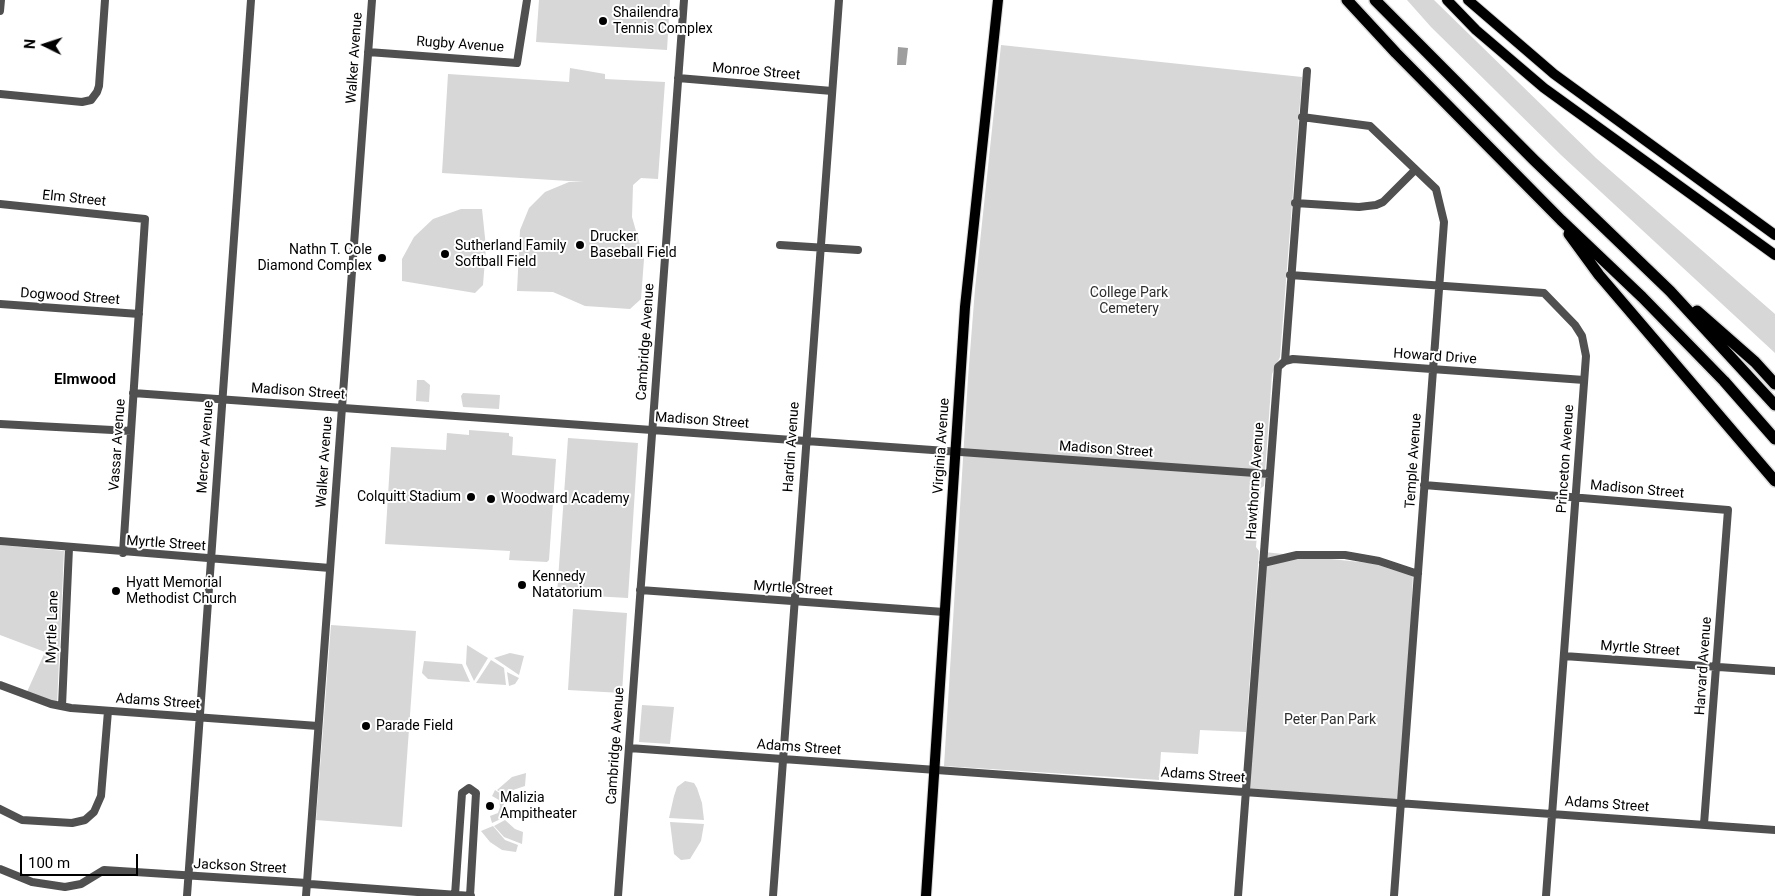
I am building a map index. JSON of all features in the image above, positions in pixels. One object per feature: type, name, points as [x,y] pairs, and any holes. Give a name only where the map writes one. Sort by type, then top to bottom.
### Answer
[{"type":"highway","points":[[1347,0],[1561,220],[1724,381],[1775,439]]},
{"type":"highway","points":[[1375,0],[1534,160],[1670,290],[1775,405]]},
{"type":"highway","points":[[1561,220],[1599,275],[1775,480]]},
{"type":"highway","points":[[1670,290],[1730,339],[1775,384]]},
{"type":"main road","name":"Virginia Avenue","points":[[926,896],[965,307],[998,0]]},
{"type":"main road","points":[[1447,0],[1476,30],[1544,88],[1775,255]]},
{"type":"main road","points":[[1468,0],[1554,74],[1775,235]]},
{"type":"street","points":[[0,11],[1,0]]},
{"type":"street","points":[[0,94],[82,102],[90,100],[97,92],[99,86],[105,0]]},
{"type":"street","name":"Mercer Avenue","points":[[187,896],[251,0]]},
{"type":"street","name":"Walker Avenue","points":[[306,896],[372,0]]},
{"type":"street","name":"Rugby Avenue","points":[[368,52],[517,62],[527,0]]},
{"type":"street","name":"Cambridge Avenue","points":[[618,896],[684,0]]},
{"type":"street","name":"Hardin Avenue","points":[[773,896],[805,441],[839,0]]},
{"type":"street","name":"Hawthorne Avenue","points":[[1238,896],[1269,474],[1278,367],[1285,361],[1295,203],[1307,71]]},
{"type":"street","name":"Monroe Street","points":[[678,78],[832,91]]},
{"type":"street","name":"Temple Avenue","points":[[1302,117],[1370,126],[1436,189],[1444,223],[1394,896]]},
{"type":"street","points":[[1295,203],[1359,207],[1376,205],[1383,202],[1415,170]]},
{"type":"street","name":"Elm Street","points":[[0,204],[145,219]]},
{"type":"street","name":"Vassar Avenue","points":[[123,553],[145,219]]},
{"type":"street","points":[[780,245],[858,250]]},
{"type":"street","name":"Princeton Avenue","points":[[1290,274],[1544,293],[1575,325],[1582,336],[1586,356],[1546,896]]},
{"type":"street","name":"Dogwood Street","points":[[0,304],[139,314]]},
{"type":"street","name":"Howard Drive","points":[[1285,361],[1584,380]]},
{"type":"street","name":"Madison Street","points":[[134,393],[1269,474]]},
{"type":"street","points":[[0,424],[131,431]]},
{"type":"street","name":"Madison Street","points":[[1424,485],[1728,510]]},
{"type":"street","name":"Harvard Avenue","points":[[1704,824],[1728,510]]},
{"type":"street","name":"Myrtle Street","points":[[0,541],[123,553],[330,568]]},
{"type":"street","name":"Myrtle Lane","points":[[62,706],[69,548]]},
{"type":"street","points":[[1263,564],[1297,555],[1345,555],[1379,561],[1418,574]]},
{"type":"street","name":"Myrtle Street","points":[[640,590],[944,612]]},
{"type":"street","name":"Myrtle Street","points":[[1564,656],[1775,671]]},
{"type":"street","name":"Adams Street","points":[[0,685],[51,704],[62,706],[318,726]]},
{"type":"street","points":[[0,809],[22,820],[72,824],[85,820],[94,812],[101,796],[108,711]]},
{"type":"street","name":"Adams Street","points":[[628,748],[1775,830]]},
{"type":"street","points":[[460,896],[462,793],[469,788],[476,793],[470,896]]},
{"type":"street","name":"Jackson Street","points":[[0,869],[32,882],[65,887],[81,884],[104,870],[470,896]]},
{"type":"green space","name":"Shailendra Tennis Complex","points":[[539,0],[670,0],[667,50],[536,42]]},
{"type":"green space","points":[[1407,0],[1434,0],[1596,158],[1775,314],[1775,353],[1561,155],[1431,27]]},
{"type":"green space","name":"College Park Cemetery","points":[[1001,45],[1302,77],[1280,357],[1272,374],[1264,486],[1261,488],[1256,547],[1259,551],[1246,732],[1200,730],[1198,754],[1161,752],[1159,780],[944,766],[975,289]]},
{"type":"green space","points":[[570,68],[605,74],[605,79],[665,82],[658,179],[641,178],[633,185],[632,217],[644,259],[641,299],[630,309],[585,306],[553,292],[517,291],[520,230],[529,208],[545,192],[569,182],[584,182],[442,173],[448,74],[569,82]]},
{"type":"green space","name":"Sutherland Family Softball Field","points":[[461,209],[482,209],[486,247],[483,285],[475,293],[402,281],[402,259],[414,237],[433,219]]},
{"type":"green space","points":[[417,380],[424,380],[430,385],[429,402],[416,401]]},
{"type":"green space","points":[[463,393],[500,395],[499,409],[463,407],[461,396]]},
{"type":"green space","name":"Colquitt Stadium","points":[[469,430],[509,433],[509,436],[513,437],[512,455],[556,459],[549,560],[547,562],[509,560],[510,551],[385,544],[391,447],[446,450],[447,433],[469,435]]},
{"type":"green space","points":[[568,438],[638,443],[628,598],[557,594]]},
{"type":"green space","points":[[0,545],[64,551],[57,705],[26,694],[45,652],[0,635]]},
{"type":"green space","name":"Peter Pan Park","points":[[1264,552],[1379,564],[1413,572],[1403,805],[1244,794]]},
{"type":"green space","points":[[573,609],[627,613],[622,693],[568,690]]},
{"type":"green space","name":"Parade Field","points":[[331,625],[416,631],[402,827],[316,820]]},
{"type":"green space","points":[[467,645],[488,658],[474,681],[466,664]]},
{"type":"green space","points":[[510,653],[524,656],[519,675],[494,658]]},
{"type":"green space","points":[[491,660],[504,668],[506,685],[476,683]]},
{"type":"green space","points":[[424,661],[462,664],[470,682],[428,679],[422,673]]},
{"type":"green space","points":[[507,672],[519,678],[515,684],[509,686]]},
{"type":"green space","points":[[642,705],[674,707],[670,744],[639,742]]},
{"type":"green space","points":[[526,773],[525,786],[513,790],[507,796],[497,790],[512,777]]},
{"type":"green space","points":[[685,781],[694,783],[697,788],[702,803],[704,820],[669,818],[677,787]]},
{"type":"green space","points":[[495,790],[506,797],[503,807],[505,817],[492,823],[490,816],[498,813],[500,807],[499,800],[492,796]]},
{"type":"green space","points":[[505,820],[515,829],[523,832],[522,844],[504,837],[494,826]]},
{"type":"green space","points":[[670,822],[704,824],[701,841],[690,859],[681,860],[674,854]]},
{"type":"green space","points":[[493,826],[505,840],[518,845],[516,852],[502,850],[490,842],[481,831]]},
{"type":"shaded area","points":[[898,47],[908,48],[906,65],[897,65]]},
{"type":"place","name":"Shailendra Tennis Complex","points":[[603,21]]},
{"type":"place","name":"Drucker Baseball Field","points":[[580,245]]},
{"type":"place","name":"Sutherland Family Softball Field","points":[[445,254]]},
{"type":"place","name":"Nathn T. Cole Diamond Complex","points":[[382,258]]},
{"type":"place","name":"Colquitt Stadium","points":[[471,497]]},
{"type":"place","name":"Woodward Academy","points":[[491,499]]},
{"type":"place","name":"Kennedy Natatorium","points":[[522,585]]},
{"type":"place","name":"Hyatt Memorial Methodist Church","points":[[116,591]]},
{"type":"place","name":"Parade Field","points":[[366,726]]},
{"type":"place","name":"Malizia Ampitheater","points":[[490,806]]},
{"type":"district","name":"Elmwood","points":[[85,380]]}]
